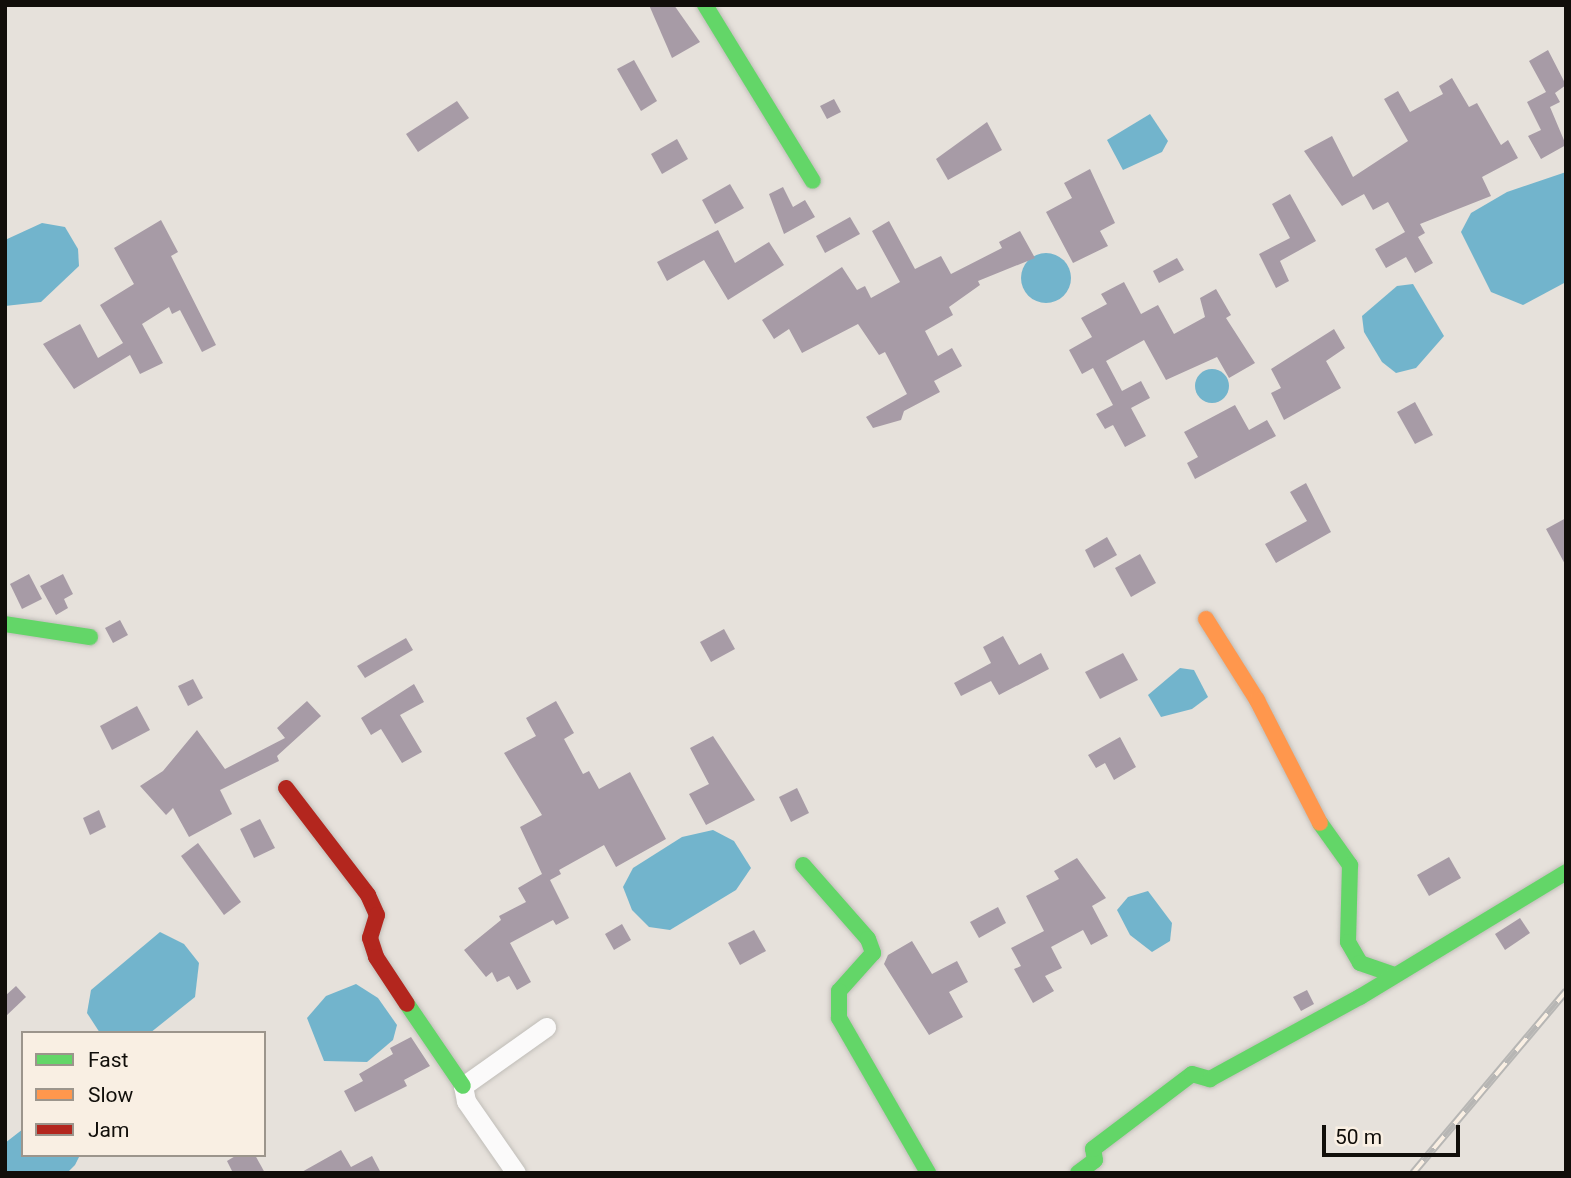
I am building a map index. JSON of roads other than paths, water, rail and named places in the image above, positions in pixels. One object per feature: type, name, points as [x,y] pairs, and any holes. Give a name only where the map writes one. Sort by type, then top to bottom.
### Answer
[{"type":"street","points":[[705,5],[813,181]]},
{"type":"street","points":[[1206,619],[1257,700],[1305,802],[1350,865],[1348,942],[1360,963],[1394,975]]},
{"type":"street","points":[[5,624],[90,637]]},
{"type":"street","points":[[286,788],[368,895],[377,915],[369,938],[376,957],[463,1086],[466,1101],[516,1173]]},
{"type":"street","points":[[803,865],[868,939],[873,953],[839,991],[839,1018],[928,1173]]},
{"type":"street","points":[[1078,1173],[1095,1160],[1093,1149],[1192,1074],[1210,1079],[1394,975],[1566,872]]},
{"type":"street","points":[[463,1086],[546,1027]]},
{"type":"water","points":[[1150,114],[1168,141],[1162,152],[1123,170],[1107,140]]},
{"type":"water","points":[[1566,172],[1566,282],[1523,305],[1491,292],[1461,232],[1471,213],[1507,192]]},
{"type":"water","points":[[42,223],[65,227],[78,249],[79,266],[41,302],[5,306],[5,240]]},
{"type":"water","points":[[1046,253],[1064,260],[1071,278],[1064,296],[1046,303],[1028,296],[1021,278],[1028,260]]},
{"type":"water","points":[[1413,284],[1444,336],[1416,368],[1396,373],[1382,362],[1364,332],[1362,316],[1397,286]]},
{"type":"water","points":[[1212,369],[1224,374],[1229,386],[1224,398],[1212,403],[1200,398],[1195,386],[1200,374]]},
{"type":"water","points":[[1180,668],[1194,670],[1208,697],[1192,709],[1161,717],[1148,695]]},
{"type":"water","points":[[713,830],[734,841],[751,868],[736,890],[670,930],[649,927],[632,910],[623,887],[633,868],[682,837]]},
{"type":"water","points":[[1148,891],[1172,923],[1170,941],[1152,952],[1130,935],[1117,910],[1128,897]]},
{"type":"water","points":[[160,932],[184,944],[199,963],[195,997],[152,1031],[99,1031],[87,1013],[91,990]]},
{"type":"water","points":[[356,984],[378,998],[397,1025],[393,1040],[367,1062],[324,1061],[307,1018],[326,996]]},
{"type":"water","points":[[21,1131],[21,1157],[79,1157],[67,1173],[5,1173],[5,1143]]},
{"type":"railway","points":[[1413,1173],[1566,991]]}]
